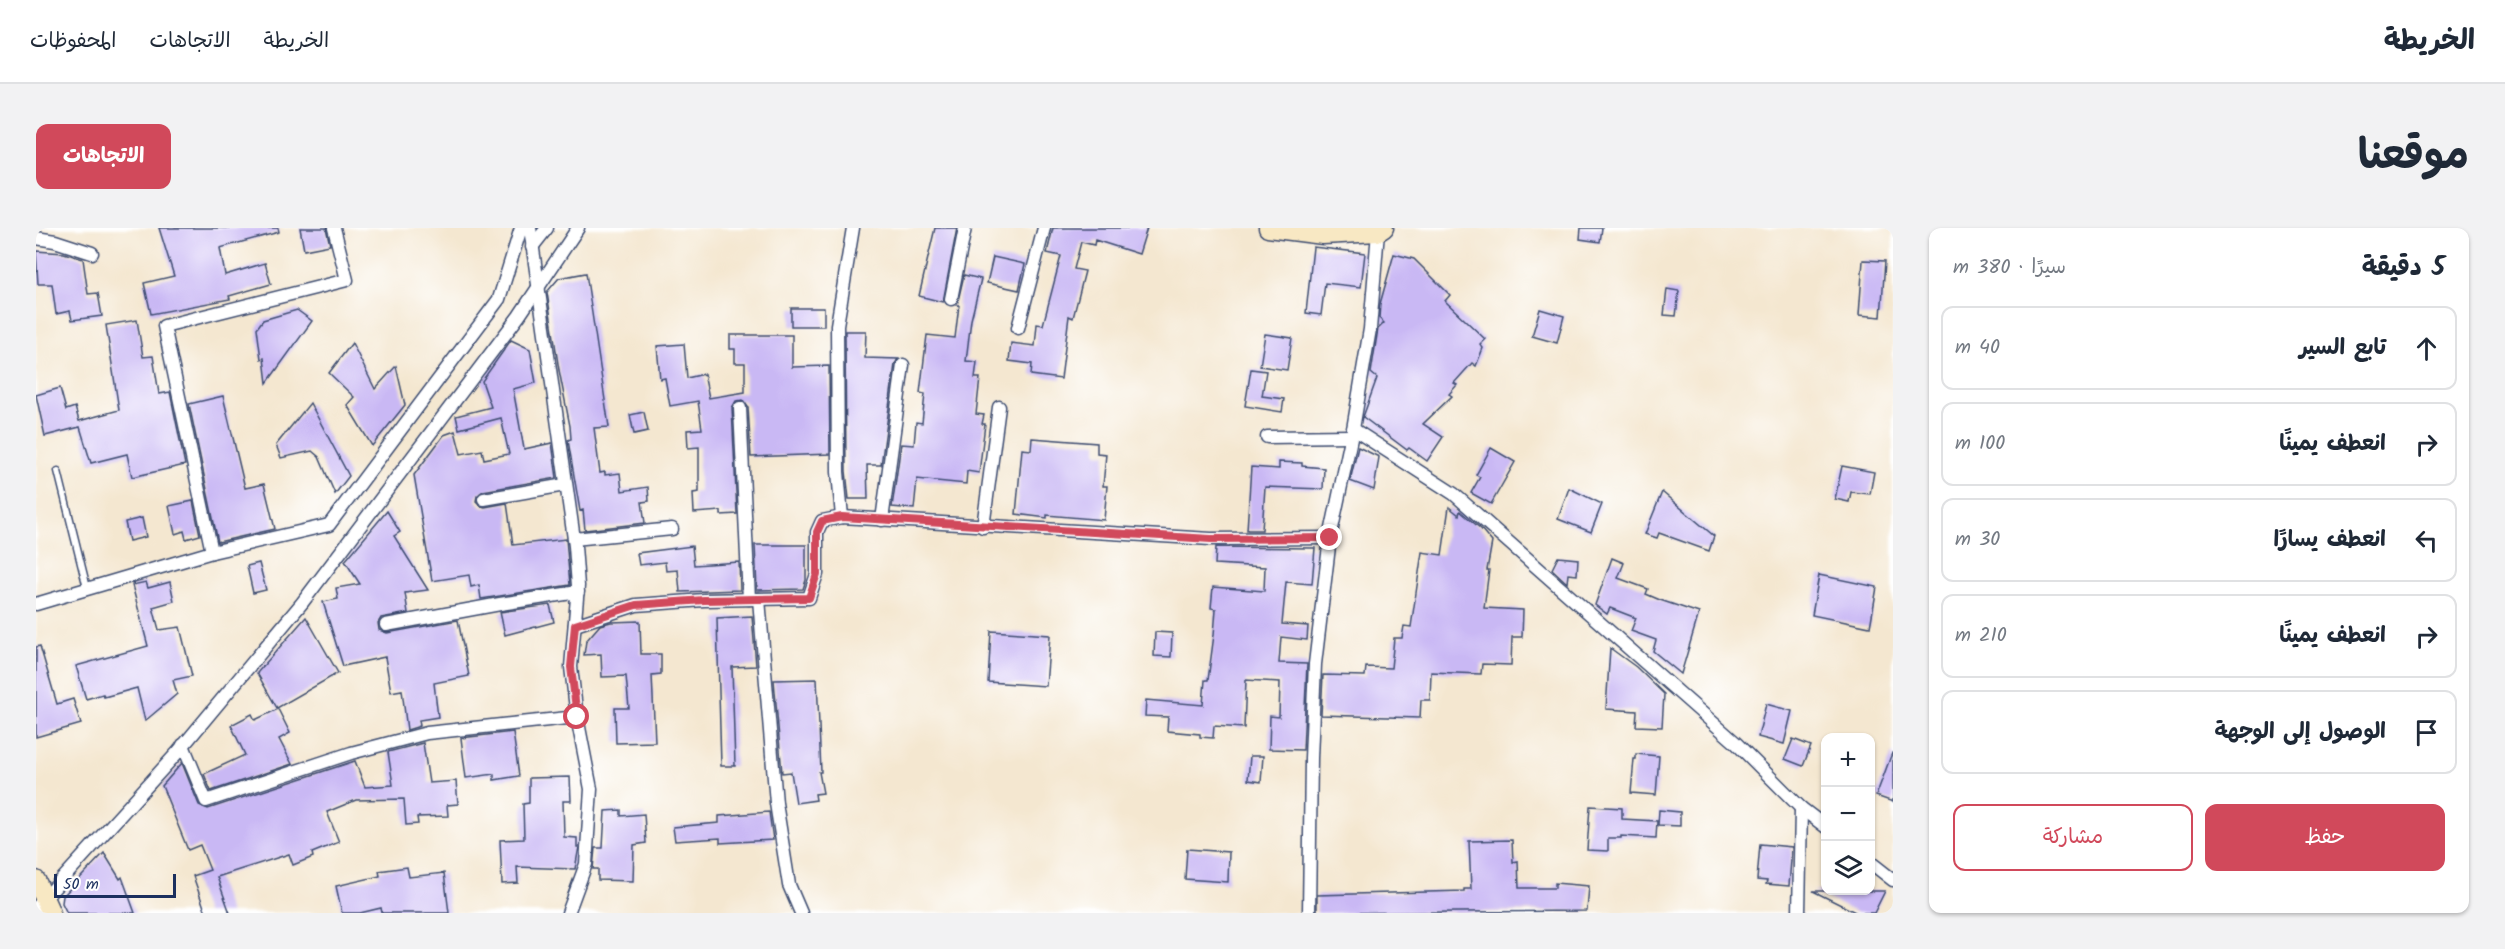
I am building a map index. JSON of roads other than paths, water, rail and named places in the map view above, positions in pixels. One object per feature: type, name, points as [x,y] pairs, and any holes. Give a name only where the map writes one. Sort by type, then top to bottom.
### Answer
[{"type":"street","points":[[212,552],[164,326],[347,280],[334,228]]},
{"type":"street","points":[[36,603],[212,552],[329,525],[499,298],[521,228]]},
{"type":"street","points":[[530,228],[574,539],[578,592],[571,667],[577,717],[591,789],[586,864],[568,913]]},
{"type":"street","points":[[532,246],[548,228]]},
{"type":"street","points":[[44,907],[302,603],[519,316],[579,228]]},
{"type":"street","points":[[842,517],[838,472],[837,326],[853,228]]},
{"type":"street","points":[[951,299],[965,228]]},
{"type":"street","points":[[1018,328],[1044,228]]},
{"type":"street","points":[[1268,228],[1323,236],[1381,230],[1370,329],[1352,433],[1330,538],[1315,664],[1309,913]]},
{"type":"street","points":[[36,238],[55,241],[92,253]]},
{"type":"street","points":[[882,520],[903,365]]},
{"type":"street","points":[[983,526],[999,406]]},
{"type":"street","points":[[740,408],[754,599],[776,803],[789,885],[801,913]]},
{"type":"street","points":[[1267,436],[1352,433],[1454,494],[1736,743],[1801,808],[1821,823]]},
{"type":"street","points":[[484,499],[565,485]]},
{"type":"street","points":[[575,625],[636,605],[809,598],[817,574],[817,532],[822,521],[842,517],[1211,539],[1330,538]]},
{"type":"street","points":[[574,539],[672,528]]},
{"type":"street","points":[[386,625],[578,592]]},
{"type":"street","points":[[183,745],[206,801],[351,753],[427,733],[577,717]]},
{"type":"street","points":[[1799,913],[1801,808]]},
{"type":"street","points":[[1875,866],[1893,880]]},
{"type":"street","points":[[36,880],[44,907]]},
{"type":"lane","points":[[58,471],[87,588]]}]
